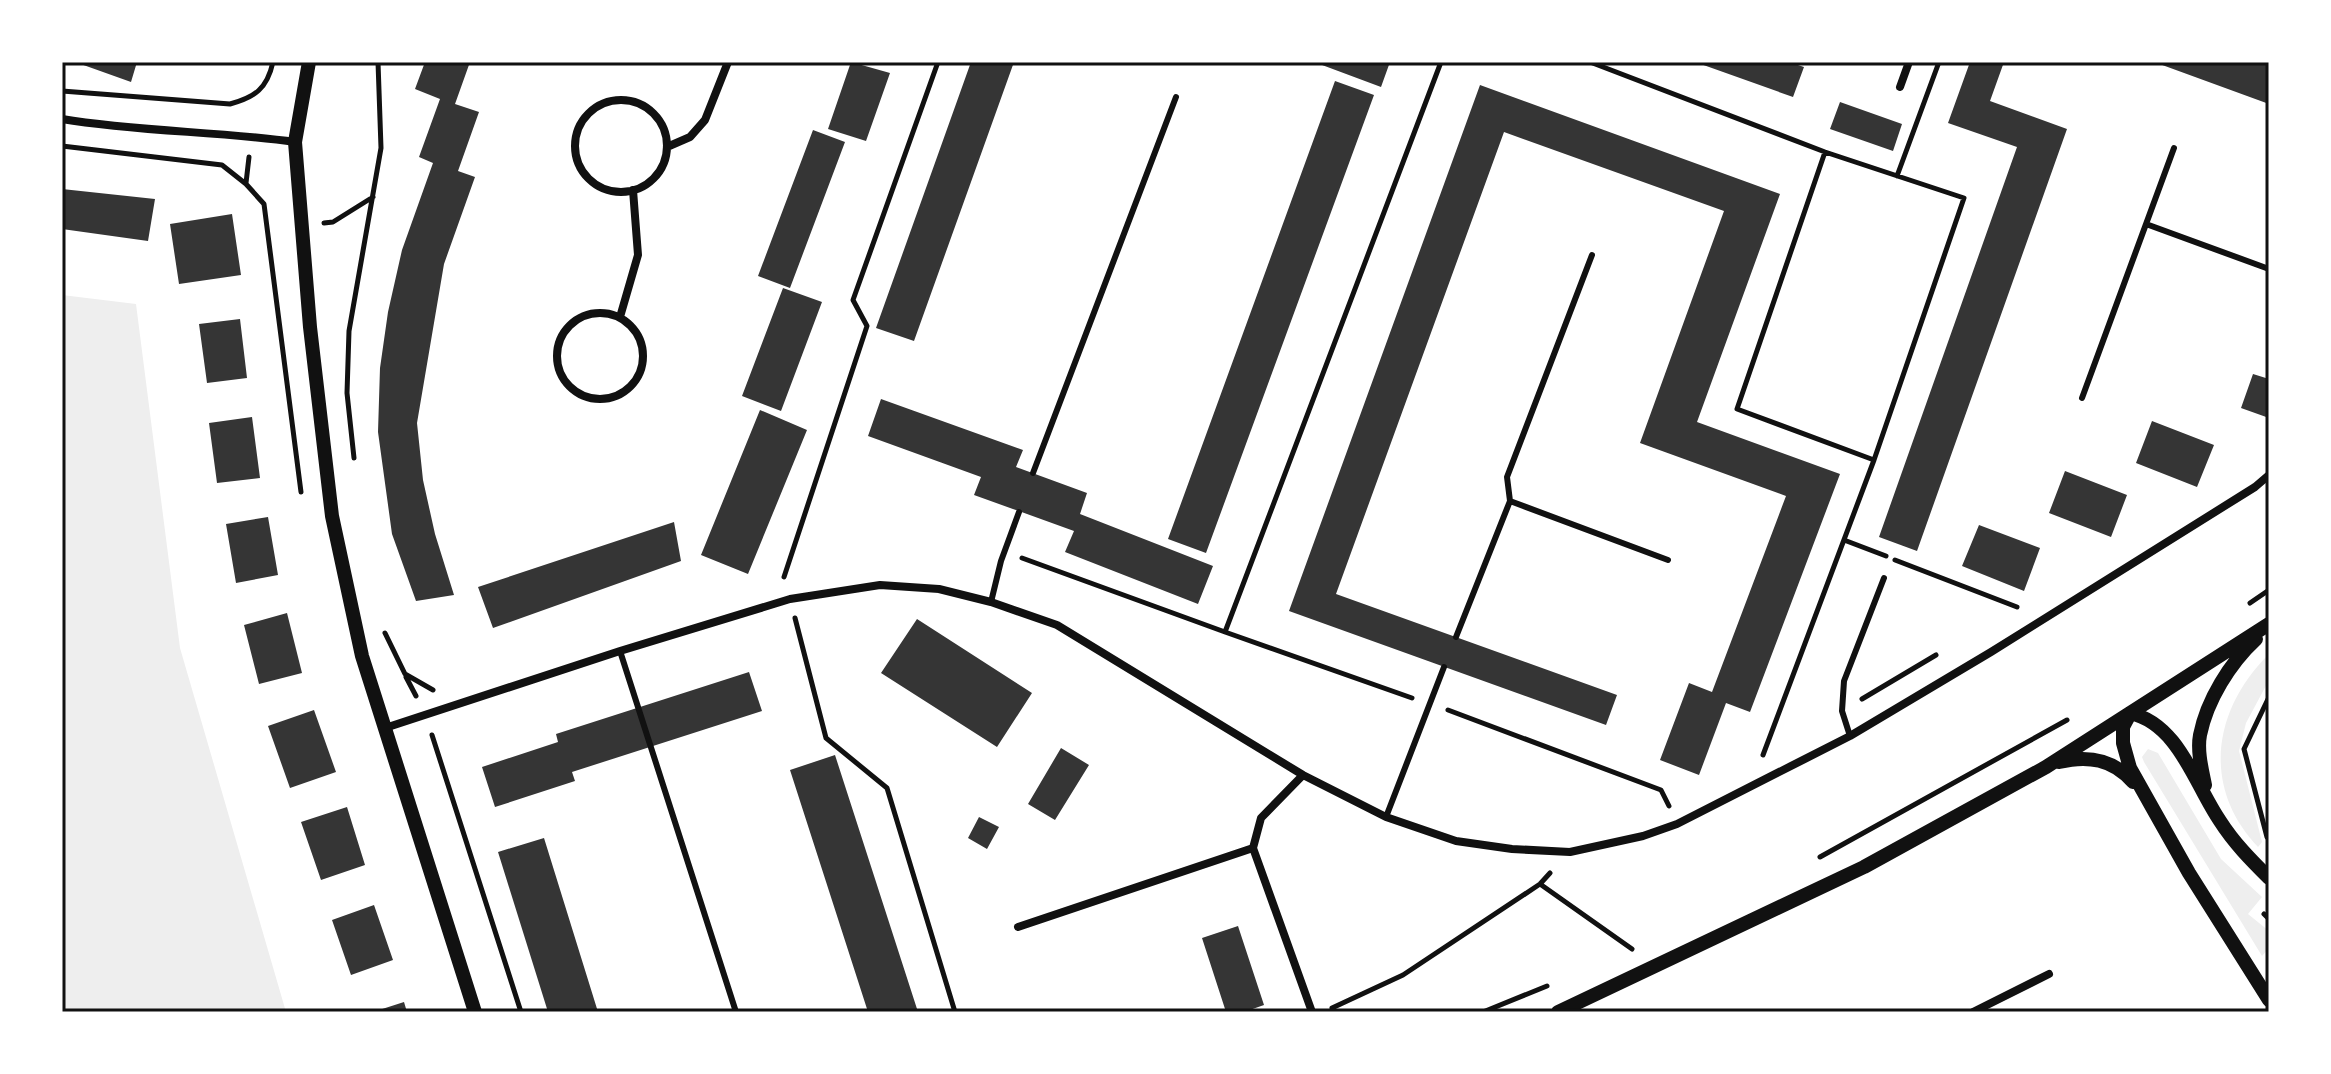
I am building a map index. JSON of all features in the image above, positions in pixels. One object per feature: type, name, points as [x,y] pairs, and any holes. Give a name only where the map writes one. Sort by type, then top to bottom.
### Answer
[{"type":"street","points":[[309,62],[295,142],[310,327],[332,516],[362,656],[475,1012]]},
{"type":"street","points":[[667,147],[690,137],[705,120],[728,62]]},
{"type":"street","points":[[1900,87],[1909,62]]},
{"type":"street","points":[[617,100],[633,101],[648,108],[659,119],[665,132],[667,147],[657,174],[633,190],[605,189],[582,171],[576,156],[575,140],[580,125],[589,112],[602,104],[617,100]]},
{"type":"street","points":[[62,119],[295,142]]},
{"type":"street","points":[[620,317],[638,255],[633,190]]},
{"type":"street","points":[[591,313],[620,317],[639,337],[643,350],[643,364],[638,377],[618,396],[591,399],[578,394],[566,385],[556,357],[558,342],[565,329],[591,313]]},
{"type":"street","points":[[385,728],[790,599],[880,585],[939,589],[991,602],[1057,625],[1303,775],[1386,817],[1456,841],[1512,849],[1570,852],[1643,836],[1677,824],[1850,736],[2004,644],[2255,487],[2269,475]]},
{"type":"street","points":[[1558,1012],[1864,867],[2046,767],[2269,625]]},
{"type":"street","points":[[2218,819],[2205,789],[2200,737],[2221,683],[2246,648],[2269,625]]},
{"type":"street","points":[[2130,713],[2123,727],[2123,743],[2130,768],[2189,873],[2269,1000]]},
{"type":"street","points":[[2130,713],[2143,716],[2167,736],[2185,759],[2218,819],[2242,852],[2269,878]]},
{"type":"street","points":[[2046,767],[2062,761],[2103,760],[2123,770],[2144,795]]},
{"type":"street","points":[[1303,775],[1261,818],[1253,848],[1312,1012]]},
{"type":"street","points":[[1018,927],[1253,848]]},
{"type":"street","points":[[1973,1012],[2049,974]]},
{"type":"lane","points":[[1033,473],[1176,97]]},
{"type":"lane","points":[[2082,398],[2174,148]]},
{"type":"lane","points":[[2146,224],[2269,269]]},
{"type":"lane","points":[[1456,637],[1510,501],[1507,477],[1592,255]]},
{"type":"lane","points":[[1510,501],[1668,560]]},
{"type":"lane","points":[[991,602],[1001,561],[1019,512]]},
{"type":"lane","points":[[1850,736],[1842,711],[1844,681],[1884,578]]},
{"type":"lane","points":[[620,651],[736,1012]]},
{"type":"lane","points":[[1386,817],[1444,667]]},
{"type":"path","points":[[62,91],[230,104],[255,97],[271,73],[273,62]]},
{"type":"path","points":[[354,464],[347,393],[349,331],[381,148],[378,62]]},
{"type":"path","points":[[938,62],[853,300],[867,326],[784,578],[826,738],[887,788],[955,1012]]},
{"type":"path","points":[[1225,632],[1441,62]]},
{"type":"path","points":[[1590,62],[1825,152],[1964,198],[1874,460],[1761,760],[1774,752]]},
{"type":"path","points":[[1897,176],[1939,62]]},
{"type":"path","points":[[62,146],[222,165],[246,184],[264,204],[302,496]]},
{"type":"path","points":[[1825,152],[1737,409],[1874,460]]},
{"type":"path","points":[[1844,540],[2017,607]]},
{"type":"path","points":[[1021,557],[1661,790],[1677,824]]},
{"type":"path","points":[[770,582],[784,578]]},
{"type":"path","points":[[2243,608],[2269,590]]},
{"type":"path","points":[[2004,615],[2030,599]]},
{"type":"path","points":[[382,627],[405,674],[432,690],[445,686]]},
{"type":"path","points":[[1842,711],[1950,647]]},
{"type":"path","points":[[2269,697],[2244,749],[2269,846]]},
{"type":"path","points":[[425,713],[521,1012]]},
{"type":"path","points":[[1809,863],[2069,719]]},
{"type":"path","points":[[1324,1012],[1403,975],[1540,884],[1570,852]]},
{"type":"path","points":[[1540,884],[1630,950],[1646,943]]},
{"type":"path","points":[[1483,1012],[1556,982]]},
{"type":"shaded area","points":[[62,295],[136,304],[180,648],[286,1012],[62,1012]]},
{"type":"shaded area","points":[[2269,654],[2269,680],[2246,723],[2239,751],[2262,842],[2258,847],[2240,824],[2228,799],[2222,774],[2221,749],[2226,723],[2236,699]]},
{"type":"shaded area","points":[[2148,749],[2158,753],[2221,859],[2262,897],[2248,914],[2269,931],[2269,948],[2262,956],[2144,762],[2142,757]]},
{"type":"building","points":[[75,62],[137,62],[131,82]]},
{"type":"building","points":[[425,62],[470,62],[455,104],[479,112],[458,171],[475,177],[444,264],[417,423],[423,480],[435,534],[454,595],[416,601],[392,534],[378,432],[380,368],[388,312],[402,250],[433,163],[419,157],[440,99],[415,89]]},
{"type":"building","points":[[851,62],[890,73],[866,141],[828,129]]},
{"type":"building","points":[[971,62],[1014,62],[914,341],[876,328]]},
{"type":"building","points":[[1314,62],[1390,62],[1381,87]]},
{"type":"building","points":[[1695,62],[1789,62],[1804,67],[1793,97]]},
{"type":"building","points":[[1970,62],[2004,62],[1990,101],[2067,129],[1917,551],[1879,537],[2017,147],[1948,123]]},
{"type":"building","points":[[2154,62],[2269,62],[2269,104]]},
{"type":"building","points":[[1335,81],[1374,95],[1206,553],[1168,539]]},
{"type":"building","points":[[1480,85],[1780,194],[1697,422],[1840,474],[1750,712],[1726,703],[1699,775],[1660,760],[1689,683],[1712,692],[1786,496],[1640,443],[1724,211],[1504,132],[1336,594],[1617,695],[1606,725],[1289,611]]},
{"type":"building","points":[[1840,102],[1902,124],[1893,151],[1830,129]]},
{"type":"building","points":[[813,130],[845,142],[790,288],[758,276]]},
{"type":"building","points":[[62,189],[155,199],[148,241],[62,229]]},
{"type":"building","points":[[232,214],[241,275],[179,284],[170,224]]},
{"type":"building","points":[[783,288],[822,302],[781,411],[742,396]]},
{"type":"building","points":[[240,319],[247,378],[207,383],[199,324]]},
{"type":"building","points":[[2253,374],[2269,379],[2269,418],[2241,408]]},
{"type":"building","points":[[881,399],[1023,450],[1016,467],[1087,493],[1080,514],[1213,566],[1198,604],[1065,552],[1074,531],[974,495],[981,477],[868,436]]},
{"type":"building","points":[[760,410],[807,430],[748,574],[701,555]]},
{"type":"building","points":[[252,417],[260,478],[217,483],[209,423]]},
{"type":"building","points":[[2152,421],[2214,445],[2197,487],[2136,463]]},
{"type":"building","points":[[2065,471],[2127,495],[2111,537],[2049,513]]},
{"type":"building","points":[[268,517],[278,575],[236,583],[226,524]]},
{"type":"building","points":[[674,522],[681,561],[493,628],[478,587]]},
{"type":"building","points":[[1979,525],[2040,548],[2024,591],[1962,566]]},
{"type":"building","points":[[287,613],[302,673],[259,684],[244,625]]},
{"type":"building","points":[[917,619],[1032,693],[997,747],[881,673]]},
{"type":"building","points":[[749,672],[762,711],[572,772],[575,781],[495,807],[482,767],[558,742],[556,734]]},
{"type":"building","points":[[314,710],[336,772],[290,788],[268,726]]},
{"type":"building","points":[[1061,748],[1089,765],[1055,820],[1028,804]]},
{"type":"building","points":[[835,755],[918,1012],[868,1012],[790,770]]},
{"type":"building","points":[[347,807],[365,865],[321,880],[301,822]]},
{"type":"building","points":[[979,817],[999,827],[987,849],[968,838]]},
{"type":"building","points":[[544,838],[598,1012],[548,1012],[498,852]]},
{"type":"building","points":[[374,905],[393,960],[351,975],[332,920]]},
{"type":"building","points":[[1238,926],[1264,1005],[1244,1012],[1226,1012],[1202,938]]},
{"type":"building","points":[[404,1002],[407,1012],[376,1012],[376,1011]]}]
